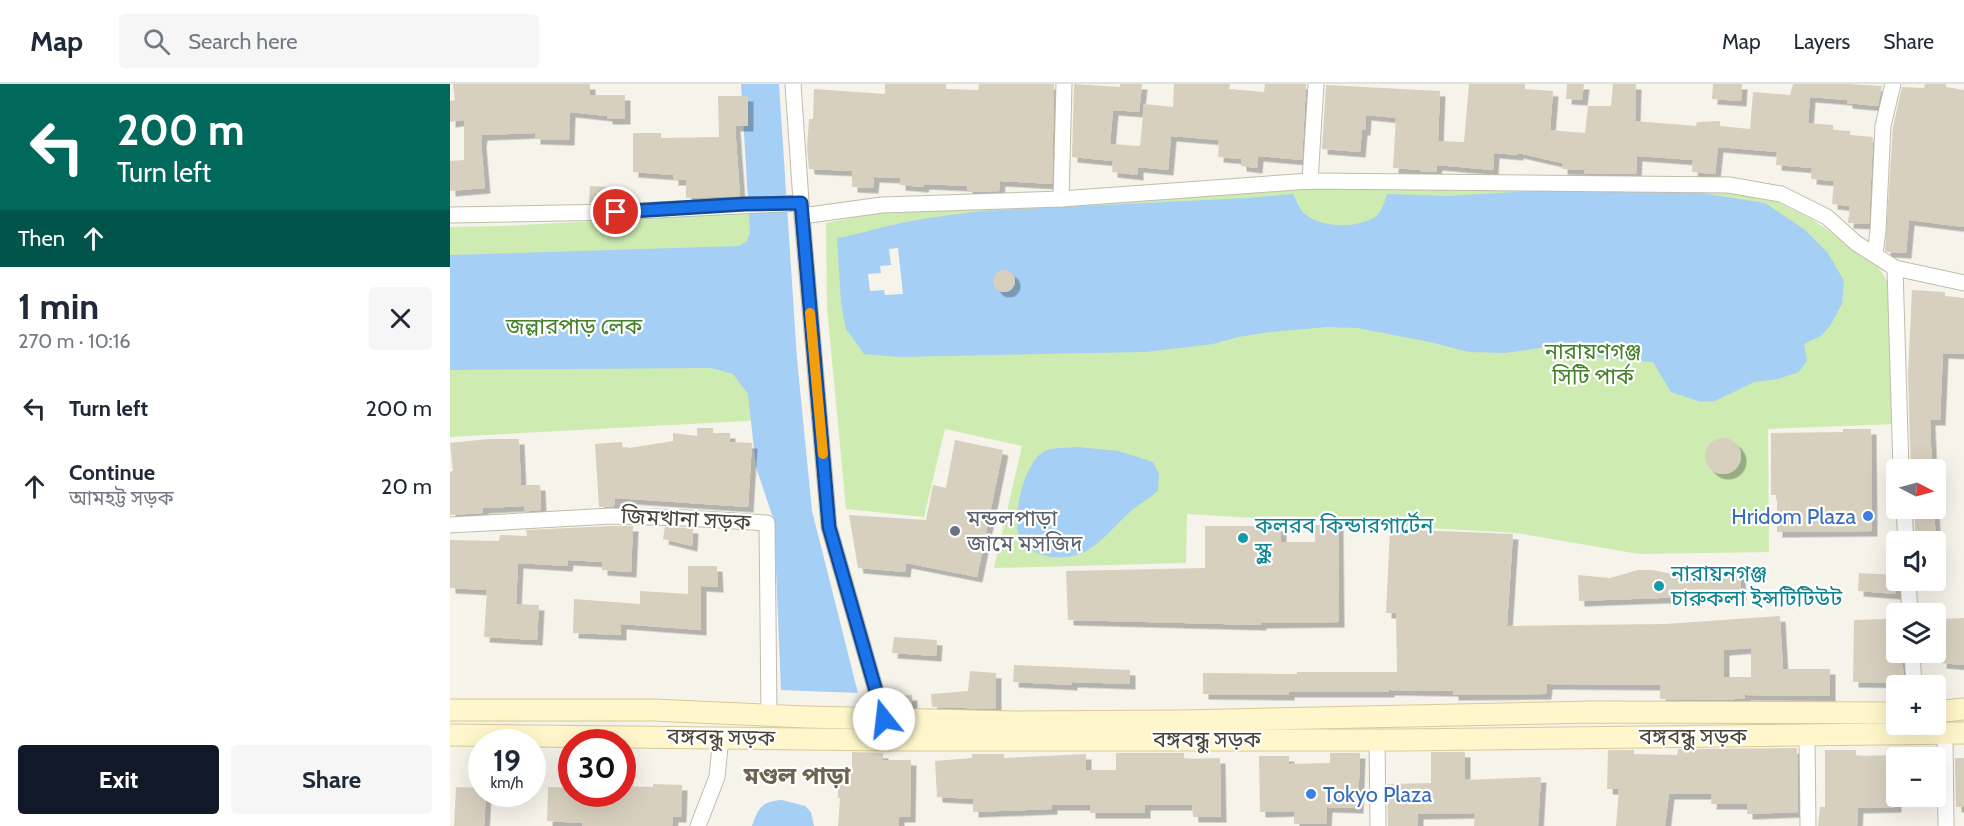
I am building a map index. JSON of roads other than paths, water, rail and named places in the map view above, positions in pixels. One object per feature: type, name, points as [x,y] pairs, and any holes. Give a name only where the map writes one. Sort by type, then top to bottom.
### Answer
[{"type":"main road","name":"বঙ্গবন্ধু সড়ক","points":[[450,710],[569,708],[1014,722],[1184,721],[1592,712],[1886,713]]},
{"type":"main road","points":[[1946,711],[1964,709]]},
{"type":"main road","name":"বঙ্গবন্ধু সড়ক","points":[[450,735],[888,740],[1377,740],[1808,736],[1886,732]]},
{"type":"street","points":[[793,84],[799,207],[829,527],[884,719]]},
{"type":"street","points":[[1061,199],[1064,84]]},
{"type":"street","points":[[1310,181],[1316,84]]},
{"type":"street","points":[[1875,254],[1883,126],[1893,84]]},
{"type":"street","points":[[450,215],[616,212],[745,204],[799,207],[1061,199],[1310,181],[1730,185],[1781,194],[1827,217],[1856,243],[1895,268],[1964,283]]},
{"type":"street","points":[[1895,268],[1901,459]]},
{"type":"street","name":"জিমখানা সড়ক","points":[[450,525],[611,516],[767,523],[769,715]]},
{"type":"street","points":[[1946,826],[1954,734]]},
{"type":"street","points":[[1808,736],[1808,826]]},
{"type":"street","points":[[698,826],[717,777],[721,737]]},
{"type":"street","points":[[1377,740],[1378,826]]},
{"type":"water","points":[[741,84],[779,84],[797,359],[812,511],[858,693],[781,690],[774,521],[756,467],[748,394],[733,374],[711,368],[450,370],[450,255],[739,246],[747,241],[750,233]]},
{"type":"water","points":[[1550,190],[1701,193],[1765,203],[1804,229],[1828,253],[1844,281],[1842,304],[1830,326],[1821,336],[1804,344],[1807,361],[1799,372],[1778,379],[1754,382],[1715,401],[1701,402],[1671,392],[1653,362],[1560,354],[1546,347],[1505,353],[1469,352],[1357,328],[1327,327],[1270,332],[1213,344],[1146,352],[898,357],[864,354],[846,329],[841,303],[837,238],[926,219],[981,211],[1293,194],[1308,217],[1326,224],[1346,225],[1365,222],[1376,216],[1387,194],[1447,196]]},
{"type":"water","points":[[1077,447],[1118,451],[1153,462],[1159,474],[1158,491],[1132,510],[1090,549],[1066,557],[1038,554],[1024,543],[1017,526],[1019,502],[1026,476],[1038,456],[1045,451]]},
{"type":"water","points":[[782,800],[805,806],[811,812],[814,826],[752,826],[756,814],[765,804]]},
{"type":"place","name":"Hridom Plaza","points":[[1868,516]]},
{"type":"place","name":"মন্ডলপাড়া জামে মসজিদ","points":[[955,531]]},
{"type":"place","name":"কলরব কিন্ডারগার্টেন স্কুল","points":[[1243,538]]},
{"type":"place","name":"নারায়নগঞ্জ চারুকলা ইন্সটিটিউট","points":[[1659,586]]},
{"type":"place","name":"Tokyo Plaza","points":[[1311,794]]},
{"type":"district","name":"মণ্ডল পাড়া","points":[[797,775]]},
{"type":"park label","name":"জল্লারপাড় লেক","points":[[574,326]]},
{"type":"park label","name":"নারায়ণগঞ্জ সিটি পার্ক","points":[[1593,364]]}]
